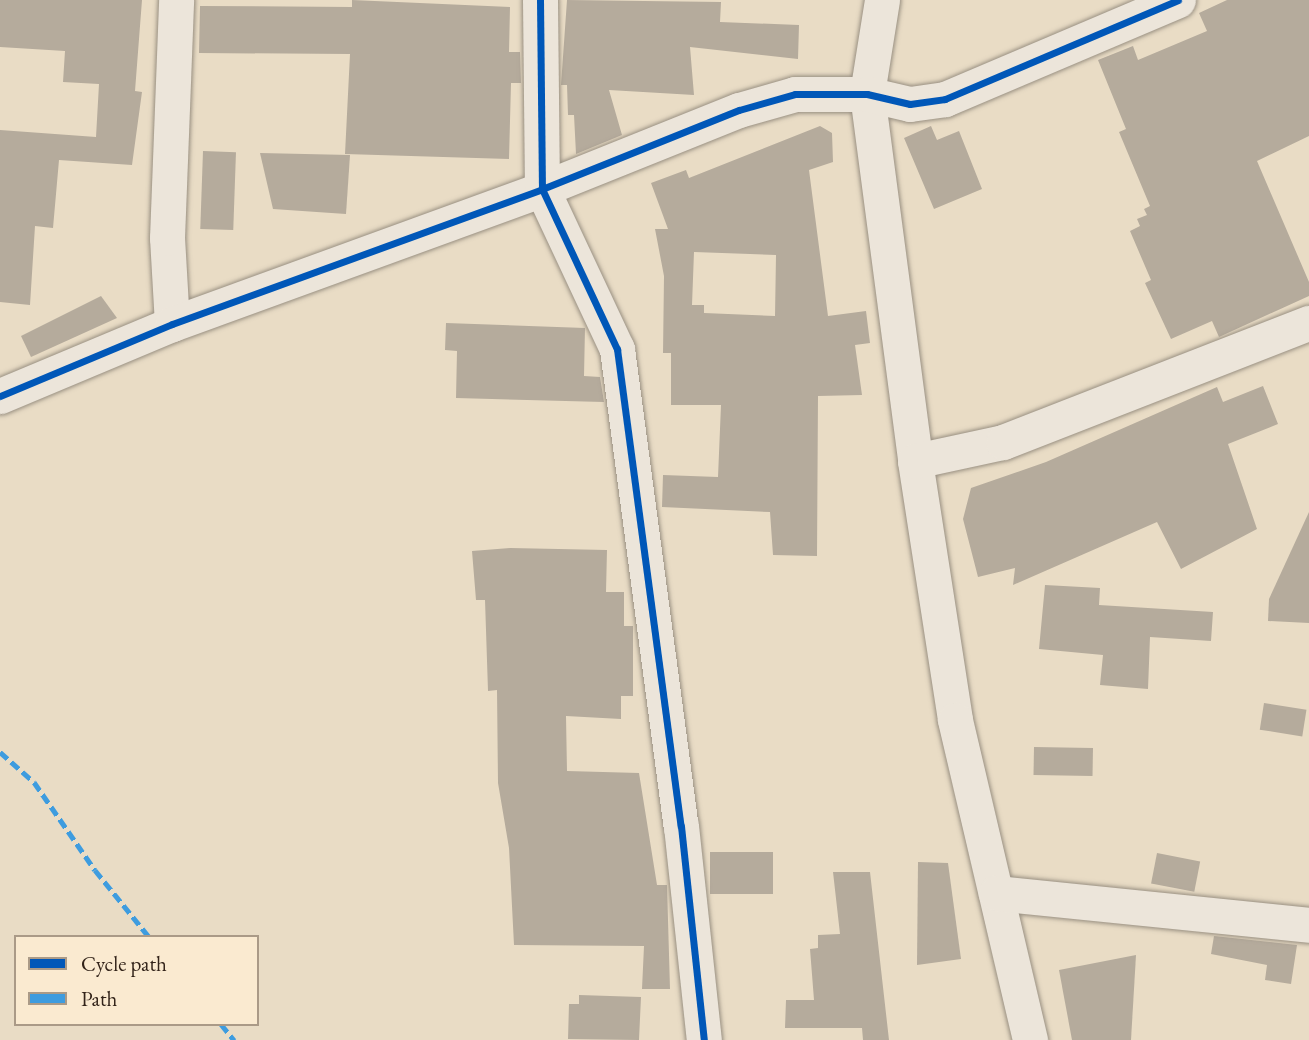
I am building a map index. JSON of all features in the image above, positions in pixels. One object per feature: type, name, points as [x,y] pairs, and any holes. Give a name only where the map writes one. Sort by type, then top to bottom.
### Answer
[{"type":"street","points":[[172,324],[167,238],[176,0]]},
{"type":"street","points":[[540,0],[542,190],[617,349],[681,825],[704,1040]]},
{"type":"street","points":[[882,0],[867,94],[915,461],[955,720],[1030,1040]]},
{"type":"street","points":[[0,396],[172,324],[542,190],[739,110],[795,94],[867,94],[910,104],[945,99],[1178,0]]},
{"type":"street","points":[[915,461],[1003,442],[1309,323]]},
{"type":"street","points":[[996,893],[1309,925]]},
{"type":"building","points":[[0,0],[142,0],[135,91],[142,92],[132,165],[59,160],[53,228],[35,226],[30,305],[0,302],[0,130],[96,137],[99,84],[63,82],[65,51],[0,47]]},
{"type":"building","points":[[352,0],[510,7],[509,52],[520,52],[521,83],[511,83],[509,159],[345,154],[350,54],[199,53],[200,6],[352,7]]},
{"type":"building","points":[[567,0],[721,2],[720,22],[799,25],[798,59],[690,47],[694,95],[609,90],[622,135],[576,154],[574,115],[568,115],[567,85],[561,85]]},
{"type":"building","points":[[1227,0],[1309,0],[1309,136],[1257,161],[1309,282],[1309,296],[1219,337],[1212,321],[1171,339],[1145,283],[1151,280],[1130,231],[1140,226],[1137,219],[1147,215],[1144,209],[1150,206],[1119,132],[1126,129],[1098,60],[1133,46],[1138,60],[1207,31],[1199,13]]},
{"type":"building","points":[[820,126],[832,133],[833,162],[809,170],[828,316],[866,311],[870,343],[855,345],[862,395],[818,396],[817,556],[773,555],[770,512],[662,507],[663,475],[718,477],[721,405],[671,405],[671,353],[663,353],[664,276],[655,229],[668,229],[651,183],[686,170],[689,178]],"holes":[[[694,252],[776,255],[775,316],[704,313],[704,305],[692,305]]]},
{"type":"building","points":[[931,126],[937,140],[959,131],[982,189],[934,209],[904,138]]},
{"type":"building","points":[[203,151],[236,152],[233,230],[200,229]]},
{"type":"building","points":[[260,153],[350,155],[346,214],[273,209]]},
{"type":"building","points":[[101,296],[117,318],[31,357],[21,336]]},
{"type":"building","points":[[446,323],[585,328],[584,376],[600,377],[604,402],[456,398],[457,351],[445,350]]},
{"type":"building","points":[[1263,386],[1278,424],[1228,444],[1257,529],[1181,569],[1157,522],[1013,585],[1015,568],[978,577],[963,519],[971,488],[1046,462],[1217,387],[1223,402]]},
{"type":"building","points":[[1309,512],[1309,623],[1268,621],[1269,599]]},
{"type":"building","points":[[510,548],[607,550],[606,592],[624,592],[624,626],[633,626],[633,696],[621,696],[621,719],[566,716],[567,771],[639,773],[657,885],[667,885],[670,989],[642,989],[644,946],[514,945],[509,848],[498,783],[497,690],[488,691],[485,600],[476,600],[472,551]]},
{"type":"building","points":[[1045,585],[1100,588],[1099,605],[1213,612],[1211,641],[1150,637],[1148,689],[1100,685],[1103,655],[1039,649]]},
{"type":"building","points":[[1264,703],[1306,710],[1302,736],[1260,730]]},
{"type":"building","points":[[1034,747],[1093,748],[1093,776],[1034,775]]},
{"type":"building","points":[[710,852],[773,852],[773,894],[710,894]]},
{"type":"building","points":[[1157,853],[1200,861],[1194,892],[1151,883]]},
{"type":"building","points":[[918,862],[948,863],[961,959],[917,965]]},
{"type":"building","points":[[833,872],[870,872],[889,1040],[863,1040],[862,1028],[785,1028],[786,1000],[814,1000],[810,949],[818,948],[818,935],[840,934]]},
{"type":"building","points":[[1214,936],[1297,945],[1291,984],[1265,980],[1267,965],[1211,954]]},
{"type":"building","points":[[1136,955],[1131,1040],[1072,1040],[1059,970]]},
{"type":"building","points":[[579,995],[641,997],[639,1040],[568,1039],[569,1004],[579,1004]]},
{"type":"marked path","points":[[0,752],[34,782],[95,870],[147,935]]},
{"type":"marked path","points":[[223,1026],[234,1040]]},
{"type":"cycle path","points":[[540,0],[542,189],[617,349],[681,826],[704,1040]]},
{"type":"cycle path","points":[[0,396],[172,324],[542,189],[739,110],[795,94],[867,94],[910,104],[945,99],[1178,0]]}]
